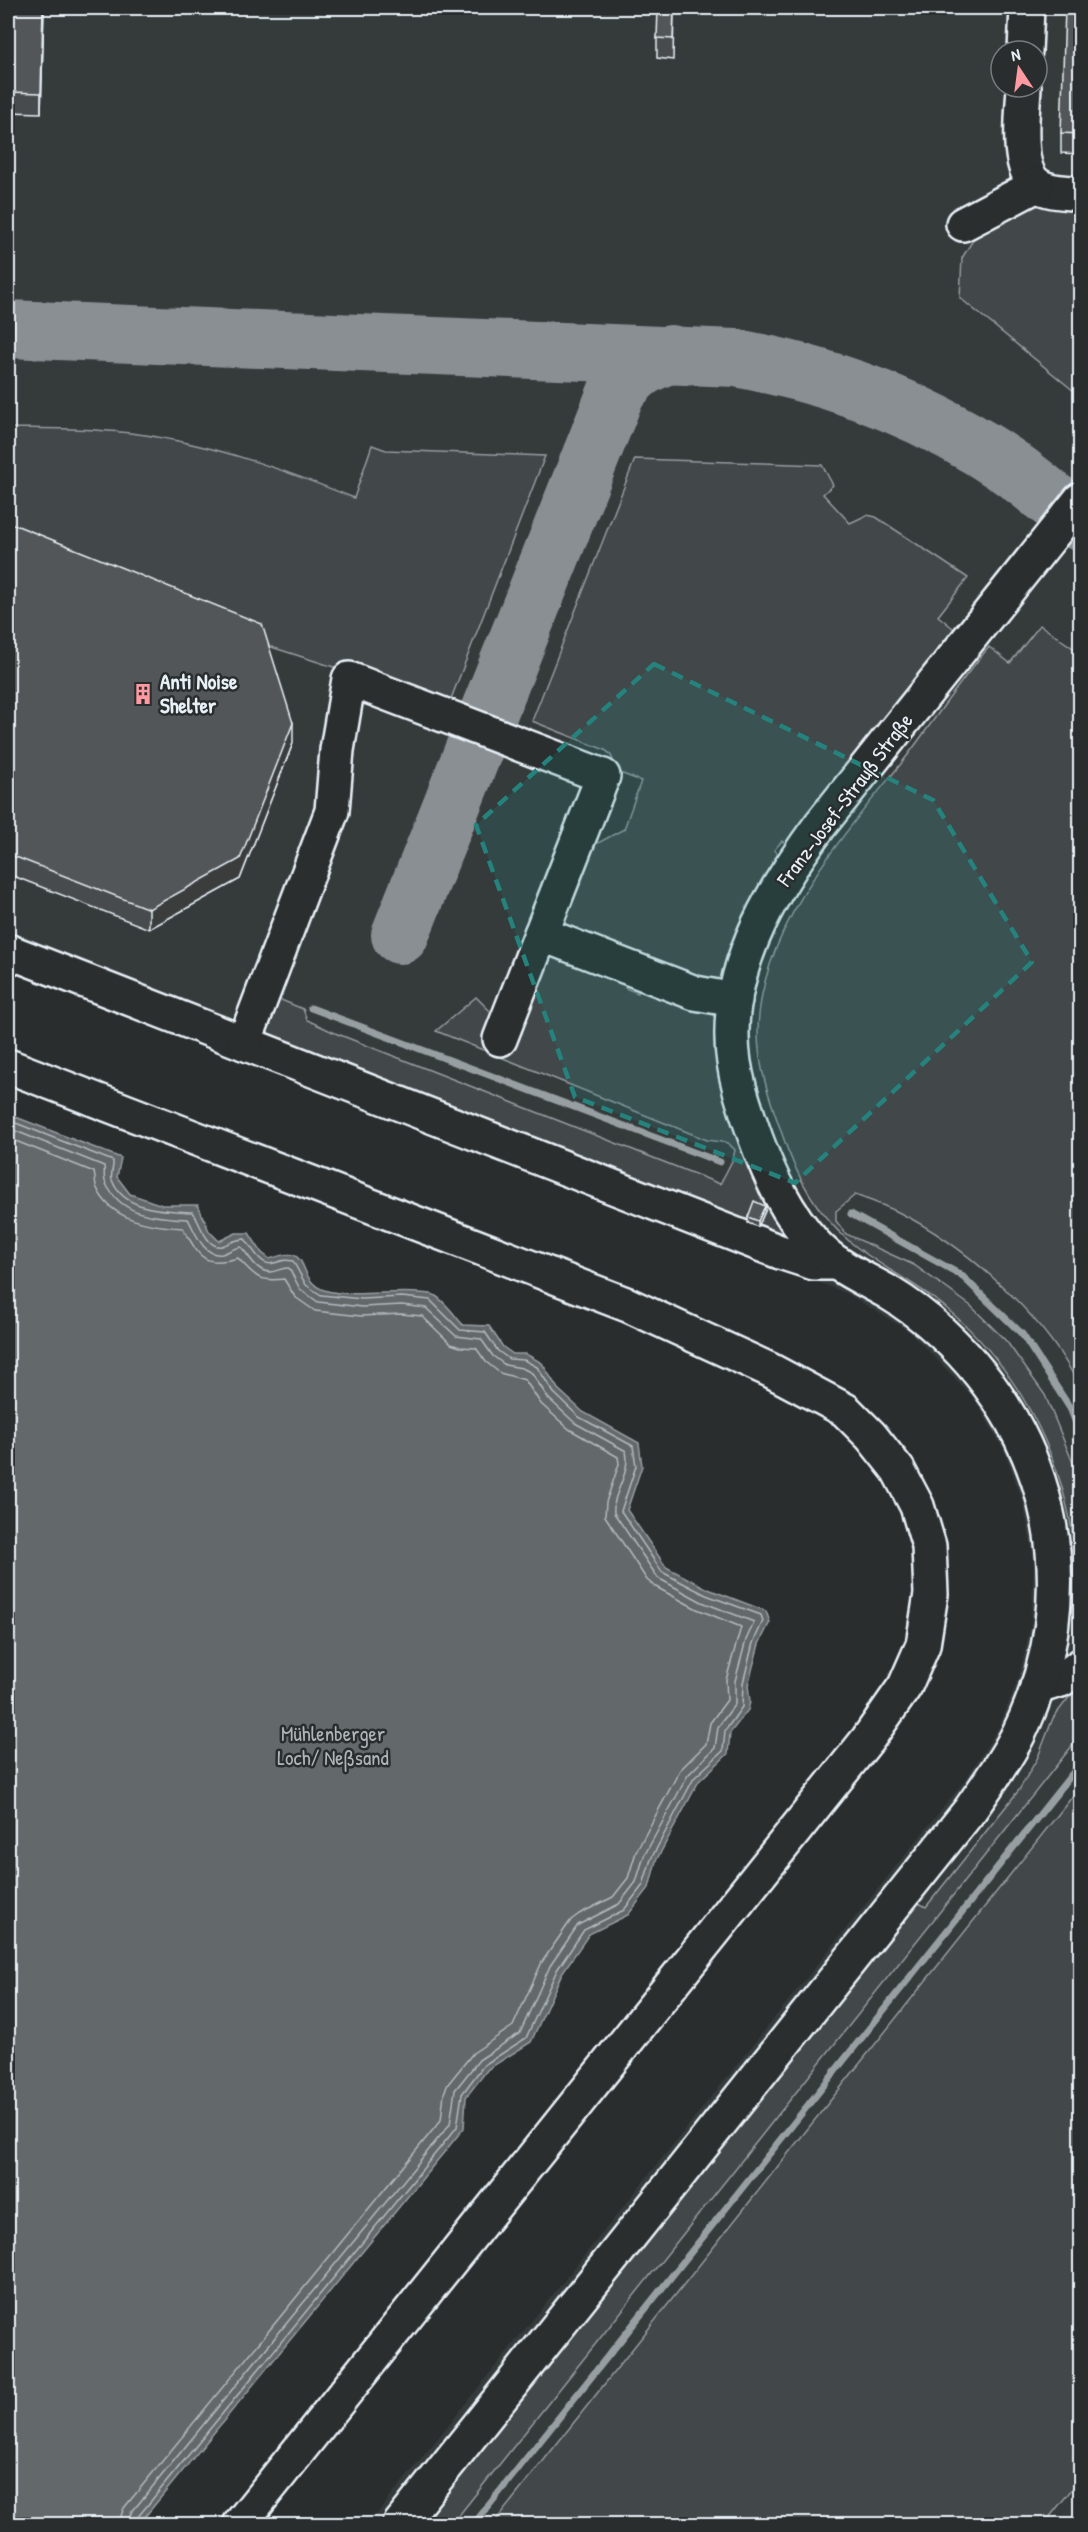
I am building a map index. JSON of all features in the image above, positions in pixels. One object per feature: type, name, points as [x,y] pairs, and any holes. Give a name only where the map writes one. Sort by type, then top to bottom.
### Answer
[{"type":"street","points":[[1026,39],[1027,8]]},
{"type":"street","points":[[1024,99],[1023,162],[1030,177],[1037,185],[1049,191],[1080,194]]},
{"type":"street","points":[[963,224],[1037,185]]},
{"type":"street","name":"Franz-Josef-Strauß Straße","points":[[837,1263],[804,1231],[779,1192],[765,1164],[734,1064],[732,1039],[735,999],[751,942],[768,905],[796,858],[1080,500]]},
{"type":"street","points":[[244,1042],[332,811],[337,750],[349,679],[603,776],[500,1039]]},
{"type":"street","points":[[541,934],[695,993],[735,999]]},
{"type":"street","points":[[8,951],[780,1252],[814,1263],[837,1263],[902,1301],[960,1350],[991,1387],[1023,1442],[1044,1498],[1054,1563],[1053,1615],[1049,1643],[1037,1687],[1018,1734],[970,1810],[400,2524]]},
{"type":"street","points":[[8,1066],[627,1305],[770,1370],[845,1410],[871,1436],[903,1479],[918,1506],[929,1546],[931,1594],[924,1645],[905,1686],[868,1739],[240,2524]]},
{"type":"street","points":[[1037,1687],[1061,1680],[1080,1666]]},
{"type":"highlighted area","points":[[654,664],[933,800],[1032,962],[795,1183],[575,1097],[476,825]]},
{"type":"shaded area","points":[[8,8],[1080,8],[1080,2524],[369,2524],[966,1779],[999,1727],[1019,1677],[1031,1624],[1034,1561],[1023,1502],[1004,1450],[974,1398],[910,1332],[848,1294],[730,1247],[244,1015],[228,1023],[8,937]]},
{"type":"shaded area","points":[[1037,202],[1080,203],[1080,396],[960,298],[962,258],[979,230]]},
{"type":"shaded area","points":[[8,428],[105,431],[188,443],[260,463],[354,498],[372,445],[386,450],[545,456],[449,704],[262,644],[8,543]]},
{"type":"shaded area","points":[[635,459],[822,465],[833,485],[823,494],[850,523],[867,515],[876,517],[968,578],[938,616],[959,633],[789,846],[782,841],[774,850],[781,857],[727,977],[717,985],[561,927],[585,850],[624,829],[641,781],[612,770],[613,758],[605,750],[532,721]]},
{"type":"shaded area","points":[[1040,625],[1080,653],[1080,1388],[1048,1336],[1026,1311],[1002,1286],[951,1244],[898,1212],[855,1195],[836,1211],[836,1221],[846,1234],[914,1265],[971,1306],[1007,1342],[1045,1395],[1080,1480],[1079,1645],[1074,1644],[1076,1568],[1068,1509],[1047,1444],[1032,1414],[1014,1384],[971,1331],[935,1299],[849,1241],[826,1218],[800,1176],[786,1146],[762,1071],[758,1033],[762,996],[772,959],[806,889],[852,824],[911,751],[989,647],[1010,663]]},
{"type":"shaded area","points":[[550,955],[627,979],[625,988],[638,993],[640,987],[708,1011],[718,1020],[799,1248],[267,1040],[258,1022],[269,995],[303,1009],[307,1020],[335,1033],[720,1184],[733,1159],[735,1150],[728,1143],[707,1140],[436,1031],[476,997],[496,1017]]},
{"type":"shaded area","points":[[1080,1683],[1080,1736],[452,2524],[415,2524],[915,1901],[926,1907],[1019,1790],[1038,1757],[1053,1718]]},
{"type":"shaded area","points":[[1080,1787],[1080,2479],[1044,2524],[493,2524]]},
{"type":"water","name":"Mühlenberger Loch/ Neßsand","points":[[8,1114],[121,1158],[117,1177],[130,1194],[162,1205],[198,1205],[209,1231],[219,1241],[236,1233],[249,1233],[262,1253],[270,1259],[284,1255],[299,1258],[309,1278],[324,1290],[358,1294],[409,1292],[431,1294],[442,1301],[463,1325],[489,1326],[503,1347],[513,1354],[526,1354],[542,1363],[558,1389],[583,1412],[639,1443],[642,1466],[627,1510],[666,1567],[708,1589],[766,1611],[770,1622],[759,1644],[748,1685],[750,1702],[748,1710],[730,1733],[728,1754],[699,1781],[656,1861],[649,1888],[628,1915],[589,1934],[562,1973],[531,2042],[488,2069],[466,2097],[464,2128],[139,2524],[8,2524]]},
{"type":"building","points":[[9,8],[43,8],[41,93],[8,92]]},
{"type":"building","points":[[658,8],[674,8],[673,39],[657,38]]},
{"type":"building","points":[[1065,8],[1080,8],[1080,134],[1061,133]]},
{"type":"building","name":"Anti Noise Shelter","points":[[8,522],[262,624],[293,723],[240,859],[149,909],[8,854]]},
{"type":"building","points":[[754,1201],[765,1206],[758,1221],[748,1217]]},
{"type":"waterway","points":[[311,1008],[720,1162]]},
{"type":"waterway","points":[[851,1214],[961,1275],[1022,1334],[1070,1408],[1080,1433]]},
{"type":"waterway","points":[[474,2524],[1080,1764]]},
{"type":"taxiway","points":[[8,329],[736,358],[843,385],[911,412],[977,446],[1008,466],[1080,522]]},
{"type":"taxiway","points":[[400,935],[616,393],[640,369],[671,354]]},
{"type":"place","name":"Anti Noise Shelter","points":[[143,694]]}]
